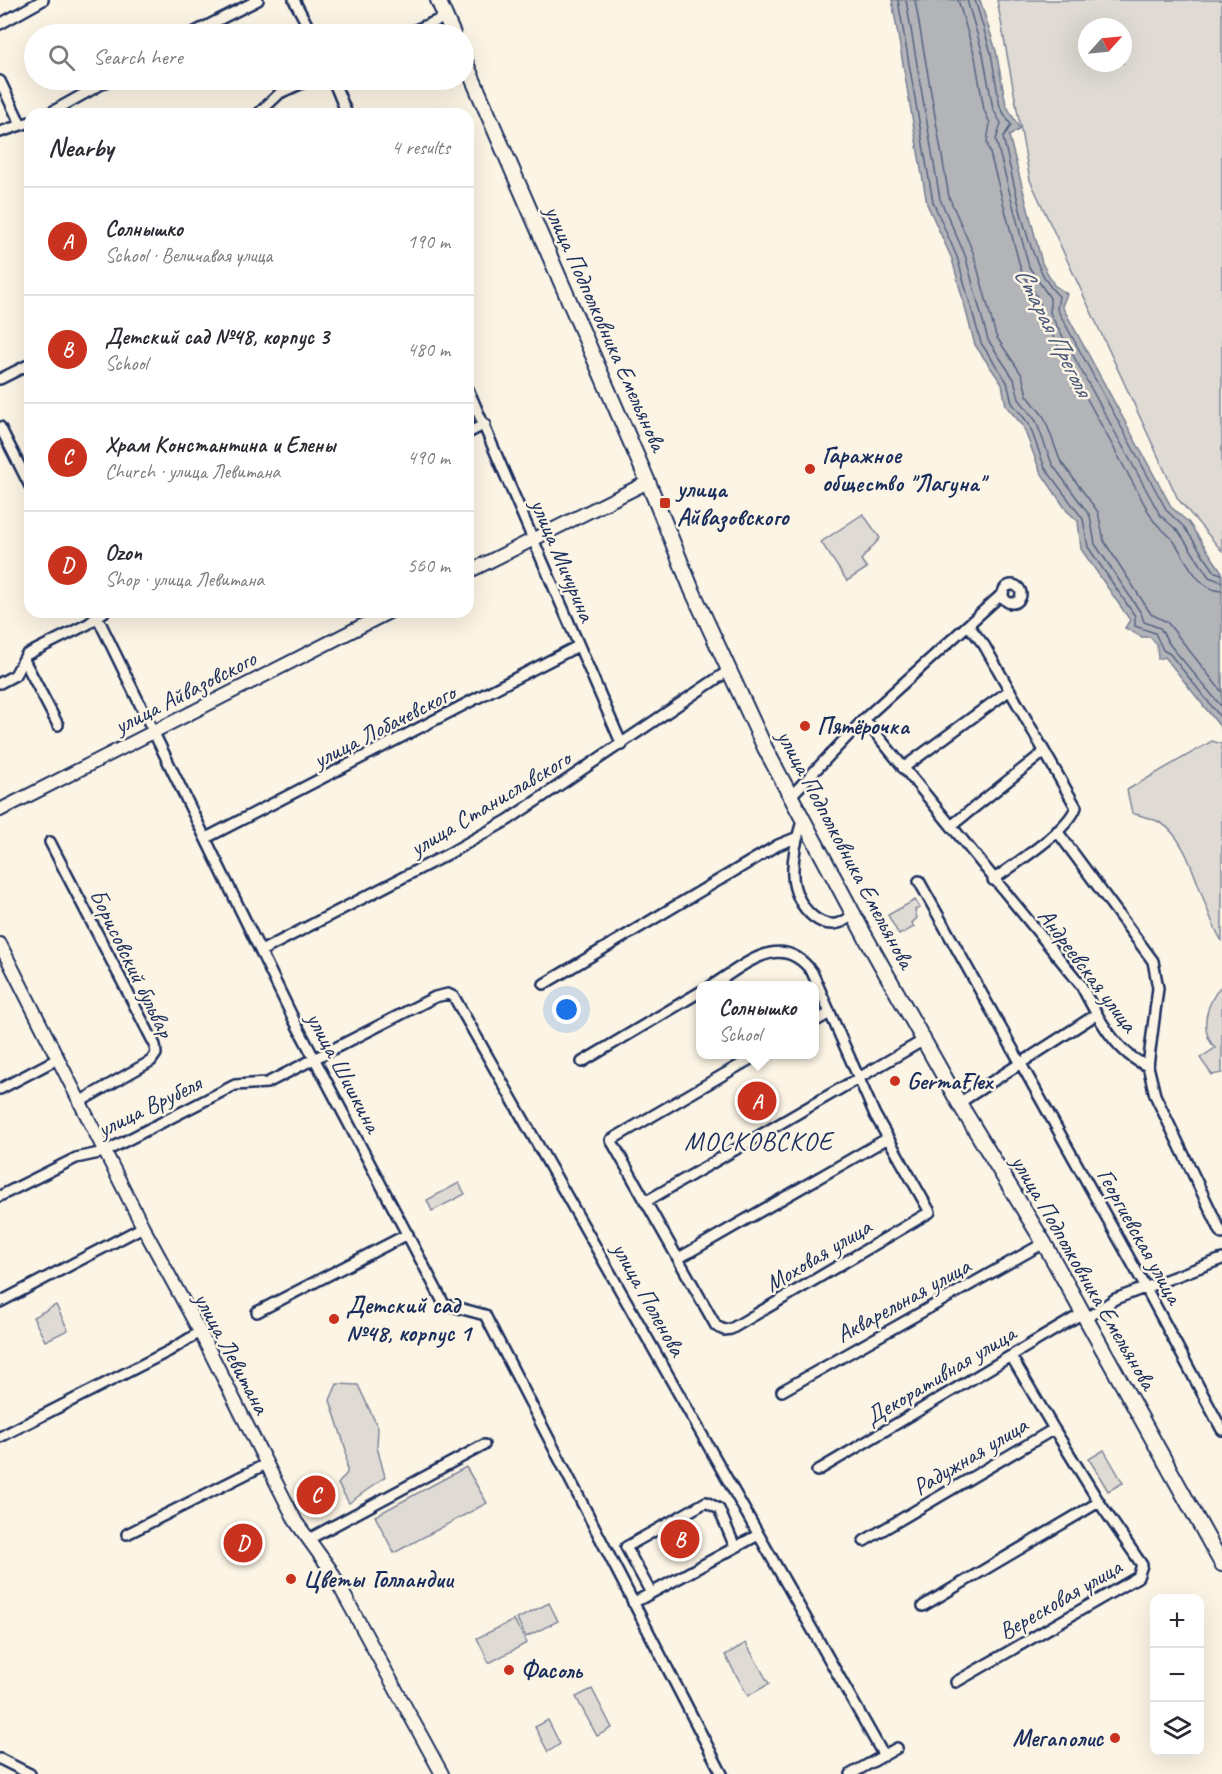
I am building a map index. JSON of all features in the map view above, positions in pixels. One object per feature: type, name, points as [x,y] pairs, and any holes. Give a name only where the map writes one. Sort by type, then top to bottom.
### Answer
[{"type":"main road","points":[[438,0],[449,24]]},
{"type":"main road","name":"улица Подполковника Емельянова","points":[[474,82],[728,670],[802,821],[959,1103],[1044,1243],[1222,1564]]},
{"type":"street","points":[[0,24],[44,0]]},
{"type":"street","points":[[211,24],[258,0]]},
{"type":"street","points":[[294,0],[307,24]]},
{"type":"street","points":[[430,24],[446,17]]},
{"type":"street","points":[[0,81],[24,121]]},
{"type":"street","points":[[59,108],[91,90]]},
{"type":"street","points":[[264,108],[280,93],[287,90]]},
{"type":"street","points":[[337,90],[345,108]]},
{"type":"street","points":[[0,132],[24,125]]},
{"type":"street","points":[[0,379],[24,367]]},
{"type":"street","name":"улица Мичурина","points":[[474,401],[622,745]]},
{"type":"street","points":[[474,430],[485,424]]},
{"type":"street","points":[[0,427],[24,474]]},
{"type":"street","points":[[474,569],[648,482]]},
{"type":"street","points":[[790,797],[864,719],[1002,594]]},
{"type":"street","points":[[0,683],[15,675],[26,656],[88,624],[94,618]]},
{"type":"street","name":"улица Шишкина","points":[[101,618],[153,731],[292,1017],[317,1058],[444,1304],[485,1316],[633,1604]]},
{"type":"street","name":"улица Айвазовского","points":[[0,810],[377,618]]},
{"type":"street","points":[[968,625],[984,645],[1076,807],[1073,816],[1057,831],[993,880]]},
{"type":"street","name":"улица Лобачевского","points":[[207,838],[578,646]]},
{"type":"street","points":[[24,660],[58,725]]},
{"type":"street","name":"улица Станиславского","points":[[261,951],[498,825],[622,745],[728,670]]},
{"type":"street","points":[[903,768],[1010,690]]},
{"type":"street","name":"Андреевская улица","points":[[864,719],[993,880],[1081,985],[1096,1014],[1132,1060],[1148,1066]]},
{"type":"street","points":[[951,826],[1044,752]]},
{"type":"street","points":[[802,821],[793,877],[796,891],[815,921],[825,926],[837,924],[853,914]]},
{"type":"street","points":[[1057,831],[1153,961],[1158,988],[1148,1066],[1155,1095],[1222,1234]]},
{"type":"street","points":[[544,984],[778,845],[798,837]]},
{"type":"street","name":"Борисовский бульвар","points":[[50,842],[155,1045],[156,1054],[151,1061],[81,1101]]},
{"type":"street","name":"Георгиевская улица","points":[[919,881],[1022,1063],[1222,1430]]},
{"type":"street","name":"улица Левитана","points":[[0,944],[60,1058],[142,1227],[200,1332],[296,1522],[330,1569],[442,1774]]},
{"type":"street","name":"Моховая улица","points":[[719,981],[762,955],[774,951],[790,953],[803,960],[816,981]]},
{"type":"street","name":"Моховая улица","points":[[750,1059],[611,1140],[716,1326],[724,1330],[731,1329],[930,1212],[858,1079],[819,988]]},
{"type":"street","name":"улица Поленова","points":[[317,1058],[442,994],[451,995],[458,1001],[884,1756]]},
{"type":"street","points":[[582,1062],[696,994]]},
{"type":"street","points":[[819,1019],[830,1013]]},
{"type":"street","points":[[959,1103],[1096,1014]]},
{"type":"street","points":[[645,1202],[924,1041]]},
{"type":"street","points":[[0,1089],[60,1058]]},
{"type":"street","name":"улица Врубеля","points":[[0,1196],[76,1158],[104,1152],[235,1085],[267,1083],[317,1058]]},
{"type":"street","points":[[679,1258],[888,1138]]},
{"type":"street","points":[[0,1302],[142,1227]]},
{"type":"street","points":[[257,1312],[408,1234]]},
{"type":"street","name":"Акварельная улица","points":[[782,1391],[1044,1243]]},
{"type":"street","name":"Декоративная улица","points":[[817,1471],[1011,1356],[1115,1299],[1222,1259]]},
{"type":"street","points":[[0,1437],[169,1352],[200,1332]]},
{"type":"street","name":"Радужная улица","points":[[864,1541],[1054,1429],[1011,1356]]},
{"type":"street","points":[[923,1606],[1099,1502],[1054,1429]]},
{"type":"street","points":[[309,1539],[484,1445]]},
{"type":"street","points":[[127,1534],[266,1464]]},
{"type":"street","points":[[651,1593],[626,1547],[706,1502],[719,1509],[735,1547]]},
{"type":"street","name":"Вересковая улица","points":[[956,1682],[1138,1577],[1142,1565],[1099,1502]]},
{"type":"street","points":[[722,1774],[633,1604],[758,1534]]},
{"type":"street","points":[[851,1774],[897,1748]]},
{"type":"street","points":[[0,1759],[30,1774]]},
{"type":"shaded area","points":[[997,0],[1222,0],[1222,551],[1178,499],[1030,180]]},
{"type":"shaded area","points":[[863,514],[880,538],[861,560],[867,568],[847,581],[821,542]]},
{"type":"shaded area","points":[[1212,741],[1222,744],[1222,941],[1180,843],[1159,822],[1132,813],[1127,790]]},
{"type":"shaded area","points":[[915,900],[920,908],[915,910],[917,918],[912,923],[914,927],[899,935],[888,915]]},
{"type":"shaded area","points":[[1222,985],[1222,1073],[1212,1075],[1200,1058],[1215,1048],[1207,1033],[1206,1016],[1212,999]]},
{"type":"shaded area","points":[[459,1183],[465,1194],[432,1211],[427,1200]]},
{"type":"shaded area","points":[[56,1305],[68,1330],[45,1341],[33,1317]]},
{"type":"shaded area","points":[[337,1384],[358,1385],[378,1428],[377,1447],[385,1477],[349,1503],[338,1484],[347,1473],[346,1450],[330,1400]]},
{"type":"shaded area","points":[[1104,1450],[1123,1483],[1108,1491],[1089,1459]]},
{"type":"shaded area","points":[[466,1467],[487,1503],[394,1553],[375,1516]]},
{"type":"shaded area","points":[[549,1603],[558,1621],[526,1637],[517,1619]]},
{"type":"shaded area","points":[[514,1620],[527,1643],[489,1663],[477,1638]]},
{"type":"shaded area","points":[[746,1643],[769,1684],[748,1696],[725,1655]]},
{"type":"shaded area","points":[[592,1689],[612,1728],[597,1736],[576,1697]]},
{"type":"shaded area","points":[[548,1720],[560,1744],[548,1752],[535,1727]]},
{"type":"water","name":"Старая Преголя","points":[[892,0],[980,0],[996,51],[1006,105],[1020,129],[1009,136],[1042,263],[1054,285],[1067,294],[1062,306],[1172,508],[1189,523],[1222,572],[1222,729],[1165,657],[1158,659],[1157,645],[1150,637],[1142,637],[1125,628],[1130,620],[1081,549],[1078,521],[1067,511],[1040,471],[1023,426],[1006,406],[1002,384],[975,345],[952,259],[927,204]]},
{"type":"place","name":"Гаражное общество \"Лагуна\"","points":[[810,469]]},
{"type":"place","name":"улица Айвазовского","points":[[665,503]]},
{"type":"place","name":"Пятёрочка","points":[[805,726]]},
{"type":"place","name":"GermaFlex","points":[[895,1081]]},
{"type":"place","name":"Солнышко","points":[[757,1101]]},
{"type":"place","name":"Детский сад №48, корпус 1","points":[[334,1319]]},
{"type":"place","name":"Храм Константина и Елены","points":[[316,1495]]},
{"type":"place","name":"Детский сад №48, корпус 3","points":[[680,1539]]},
{"type":"place","name":"Ozon","points":[[243,1543]]},
{"type":"place","name":"Цветы Голландии","points":[[291,1579]]},
{"type":"place","name":"Фасоль","points":[[509,1670]]},
{"type":"place","name":"Мегаполис","points":[[1115,1738]]},
{"type":"district","name":"МОСКОВСКОЕ","points":[[759,1141]]}]
